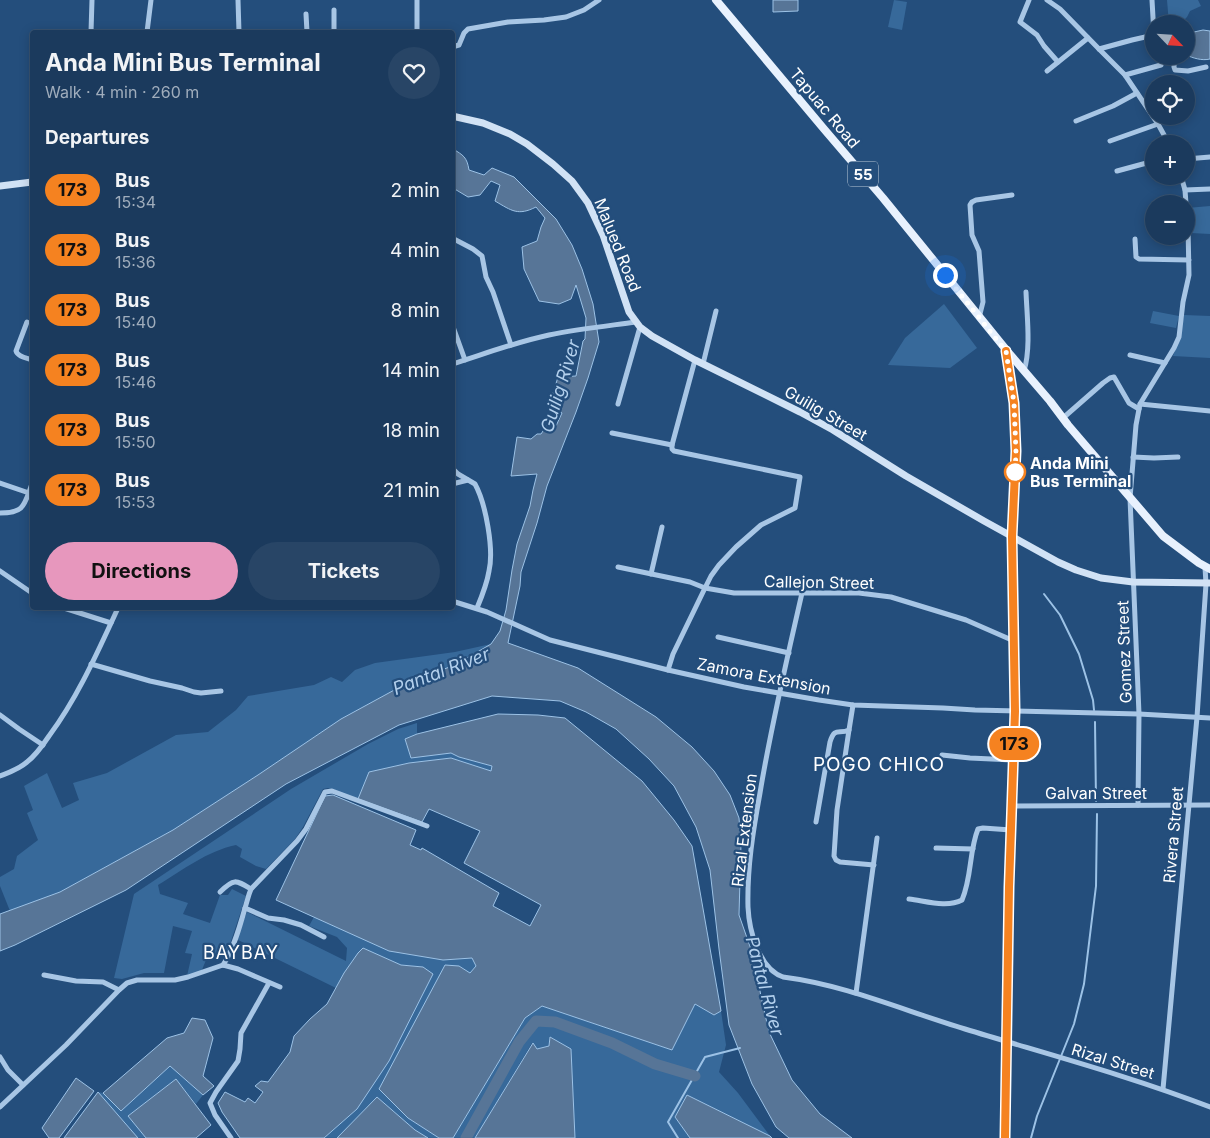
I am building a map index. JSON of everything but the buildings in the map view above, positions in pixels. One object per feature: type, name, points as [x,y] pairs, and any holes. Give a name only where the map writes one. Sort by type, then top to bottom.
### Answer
[{"type":"main road","name":"Tapuac Road","points":[[716,0],[888,204],[1006,351]]},
{"type":"main road","name":"55","points":[[1006,351],[1163,536],[1208,568]]},
{"type":"main road","points":[[1005,1138],[1015,711],[1012,537],[1016,451],[1014,403],[1006,351]]},
{"type":"street","points":[[91,30],[92,0]]},
{"type":"street","points":[[147,30],[151,0]]},
{"type":"street","points":[[238,0],[239,30]]},
{"type":"street","points":[[417,0],[417,30]]},
{"type":"street","points":[[455,47],[459,46],[466,30],[472,28],[508,22],[566,18],[584,10],[598,0]]},
{"type":"street","points":[[1028,0],[1020,22],[1036,35],[1058,62]]},
{"type":"street","points":[[1047,0],[1060,9],[1125,75],[1145,105]]},
{"type":"street","points":[[1152,0],[1153,15]]},
{"type":"street","points":[[334,10],[334,30]]},
{"type":"street","points":[[306,14],[307,30]]},
{"type":"street","points":[[1047,71],[1088,38]]},
{"type":"street","points":[[1099,49],[1145,38]]},
{"type":"street","points":[[1125,75],[1162,65]]},
{"type":"street","points":[[1174,65],[1175,70],[1188,71],[1206,67]]},
{"type":"street","points":[[1076,121],[1113,106],[1137,93]]},
{"type":"street","name":"Malued Road","points":[[455,117],[483,123],[510,134],[528,144],[572,181],[588,203],[603,235],[629,312]]},
{"type":"street","points":[[1110,141],[1155,125]]},
{"type":"street","points":[[1195,158],[1210,157]]},
{"type":"street","points":[[1116,171],[1145,163]]},
{"type":"street","points":[[0,186],[30,182]]},
{"type":"street","points":[[1184,185],[1185,195]]},
{"type":"street","points":[[1185,190],[1210,189]]},
{"type":"street","points":[[979,318],[983,302],[979,251],[972,235],[970,205],[976,200],[1012,195]]},
{"type":"street","points":[[1135,239],[1136,257],[1139,259],[1189,260]]},
{"type":"street","points":[[455,240],[474,249],[482,256],[486,277],[511,345]]},
{"type":"street","points":[[1140,406],[1177,344],[1188,284],[1188,245]]},
{"type":"street","points":[[1024,371],[1028,349],[1026,292]]},
{"type":"street","points":[[703,364],[716,311]]},
{"type":"street","name":"Guilig Street","points":[[629,312],[638,324],[652,336],[695,360],[834,430],[906,476],[1058,562],[1101,578],[1133,582],[1208,584]]},
{"type":"street","points":[[27,322],[16,354],[30,359]]},
{"type":"street","points":[[455,363],[546,336],[599,327],[638,324],[618,404]]},
{"type":"street","points":[[455,332],[465,360]]},
{"type":"street","points":[[1130,355],[1165,363]]},
{"type":"street","points":[[668,670],[673,654],[711,576],[736,547],[761,525],[795,508],[800,477],[677,452],[672,449],[695,360]]},
{"type":"street","points":[[1063,418],[1103,383],[1114,377],[1129,403],[1140,406],[1210,411]]},
{"type":"street","name":"Gomez Street","points":[[1138,806],[1139,714],[1130,498],[1136,425],[1140,406]]},
{"type":"street","points":[[612,433],[672,445]]},
{"type":"street","points":[[1133,457],[1178,457]]},
{"type":"street","points":[[455,471],[475,484],[484,508],[487,525],[490,570],[477,608]]},
{"type":"street","points":[[455,483],[468,480]]},
{"type":"street","points":[[0,483],[30,494]]},
{"type":"street","points":[[0,514],[20,510],[30,495]]},
{"type":"street","points":[[651,574],[662,527]]},
{"type":"street","name":"Callejon Street","points":[[618,567],[734,593],[859,593],[890,597],[966,620],[1014,641]]},
{"type":"street","name":"Rivera Street","points":[[1164,1089],[1197,717],[1208,568]]},
{"type":"street","points":[[0,571],[30,593]]},
{"type":"street","name":"Rizal Extension","points":[[802,593],[768,743],[750,859],[748,907],[755,943],[764,962],[773,972],[783,978],[811,982],[856,993],[963,1029],[1007,1041]]},
{"type":"street","name":"Zamora Extension","points":[[455,602],[477,608],[550,640],[744,687],[819,700],[853,705],[1210,718]]},
{"type":"street","points":[[70,610],[111,623]]},
{"type":"street","points":[[0,776],[16,770],[25,764],[43,745],[66,711],[117,610]]},
{"type":"street","points":[[718,637],[789,653]]},
{"type":"street","points":[[91,664],[194,692],[221,691]]},
{"type":"street","points":[[853,705],[837,810],[834,856],[840,862],[874,865]]},
{"type":"street","points":[[0,715],[43,745]]},
{"type":"street","points":[[816,822],[831,736],[836,732],[849,730]]},
{"type":"street","points":[[942,755],[1013,760]]},
{"type":"street","points":[[0,1107],[127,983],[137,980],[188,978],[223,965],[229,957],[251,889],[298,841],[323,794],[327,791],[332,791],[427,826]]},
{"type":"street","name":"Galvan Street","points":[[1012,806],[1210,805]]},
{"type":"street","points":[[909,899],[942,904],[956,903],[962,900],[979,828],[1011,830]]},
{"type":"street","points":[[856,993],[878,838]]},
{"type":"street","points":[[936,848],[974,849]]},
{"type":"street","points":[[220,892],[233,881],[237,881],[251,889]]},
{"type":"street","points":[[245,908],[268,918],[301,925],[324,937]]},
{"type":"street","points":[[223,965],[238,969],[280,987]]},
{"type":"street","points":[[44,975],[76,981],[103,982],[119,990]]},
{"type":"street","points":[[231,1138],[215,1115],[210,1104],[216,1092],[238,1061],[241,1033],[269,982]]},
{"type":"street","name":"Rizal Street","points":[[1007,1041],[1164,1089],[1210,1106]]},
{"type":"street","points":[[0,1057],[8,1070],[23,1085]]},
{"type":"shaded area","points":[[894,0],[907,2],[902,30],[888,27]]},
{"type":"shaded area","points":[[1167,0],[1198,0],[1201,6],[1190,11],[1188,15],[1168,15]]},
{"type":"shaded area","points":[[1210,206],[1210,234],[1195,233],[1195,207]]},
{"type":"shaded area","points":[[944,304],[977,348],[950,368],[888,365],[905,338]]},
{"type":"shaded area","points":[[1153,311],[1179,316],[1176,328],[1150,323]]},
{"type":"shaded area","points":[[1184,315],[1210,316],[1210,358],[1173,356],[1180,337]]},
{"type":"shaded area","points":[[491,644],[455,665],[409,682],[341,719],[173,830],[60,892],[10,911],[0,886],[0,877],[14,869],[17,856],[38,840],[27,813],[33,810],[24,786],[47,773],[62,808],[79,800],[73,783],[107,773],[176,735],[208,732],[236,710],[248,696],[314,685],[331,677],[342,682],[355,670],[375,663],[455,652]]},
{"type":"shaded area","points":[[417,723],[417,734],[405,740],[411,758],[451,753],[492,766],[491,771],[451,758],[409,763],[369,772],[358,799],[328,788],[323,789],[295,839],[266,869],[240,857],[242,849],[236,845],[205,856],[158,885],[160,894],[188,903],[183,914],[210,923],[220,895],[228,895],[232,889],[246,896],[226,956],[209,953],[201,972],[187,976],[192,954],[185,953],[192,931],[173,926],[164,973],[144,973],[122,979],[114,978],[134,894],[291,789],[368,744],[398,729]]},
{"type":"shaded area","points":[[247,912],[346,961],[347,948],[337,937],[309,926],[314,917],[389,951],[443,960],[472,958],[476,966],[470,973],[459,966],[408,1118],[439,1138],[428,1138],[415,1130],[377,1097],[337,1138],[324,1138],[357,1109],[423,967],[401,965],[363,948],[336,988],[236,939]]},
{"type":"shaded area","points":[[695,1004],[714,1015],[721,1011],[726,1045],[719,1072],[738,1093],[770,1136],[687,1095],[675,1117],[690,1138],[575,1138],[571,1049],[550,1037],[549,1046],[537,1049],[532,1043],[475,1138],[453,1138],[525,1018],[542,1006],[672,1050]]},
{"type":"shaded area","points":[[170,1066],[203,1095],[196,1104],[176,1079],[128,1116],[146,1138],[138,1138],[98,1092],[103,1093],[121,1111]]},
{"type":"water","points":[[773,0],[798,0],[798,11],[773,12]]},
{"type":"water","points":[[1210,31],[1210,59],[1195,58],[1195,32]]},
{"type":"water","points":[[455,150],[464,157],[469,170],[484,175],[492,168],[514,177],[556,219],[572,245],[582,269],[593,304],[599,342],[576,412],[547,486],[521,572],[520,586],[508,643],[578,668],[656,717],[692,747],[714,771],[730,795],[739,818],[741,844],[739,915],[753,955],[769,1032],[792,1080],[820,1114],[852,1138],[789,1138],[776,1127],[752,1084],[729,1025],[710,870],[696,827],[674,786],[649,759],[616,729],[586,712],[560,701],[492,696],[399,725],[286,784],[126,890],[0,951],[0,914],[60,892],[173,830],[341,719],[409,682],[455,665],[491,644],[500,631],[506,610],[517,544],[530,506],[537,474],[511,476],[517,437],[531,439],[537,434],[541,434],[547,425],[556,426],[562,413],[554,408],[548,410],[558,377],[576,376],[585,339],[586,318],[576,285],[571,299],[559,304],[539,301],[524,269],[522,247],[537,241],[545,218],[536,207],[520,212],[495,201],[500,185],[491,181],[480,195],[468,197],[455,189]]},
{"type":"water","points":[[498,714],[565,718],[642,781],[674,820],[692,846],[721,1011],[714,1015],[695,1004],[672,1050],[542,1006],[525,1018],[453,1138],[439,1138],[408,1118],[379,1089],[445,965],[459,966],[470,973],[476,966],[472,958],[443,960],[389,951],[276,900],[325,796],[333,795],[416,830],[410,845],[421,850],[422,848],[499,893],[493,906],[530,926],[541,905],[464,863],[480,831],[429,809],[422,822],[358,799],[369,772],[409,763],[451,758],[491,771],[492,766],[451,753],[411,758],[405,739],[417,734]]},
{"type":"water","points":[[363,948],[401,965],[423,967],[433,974],[389,1061],[357,1109],[324,1138],[240,1138],[218,1103],[225,1092],[245,1102],[248,1098],[255,1103],[263,1092],[255,1086],[261,1081],[268,1082],[290,1052],[294,1036],[327,1004],[344,973]]},
{"type":"water","points":[[192,1018],[205,1020],[213,1038],[203,1076],[214,1086],[203,1095],[170,1066],[121,1111],[103,1093],[167,1038],[184,1033]]},
{"type":"water","points":[[550,1037],[571,1049],[575,1138],[475,1138],[533,1043],[537,1049],[549,1046]]},
{"type":"water","points":[[76,1078],[94,1091],[59,1138],[49,1138],[42,1128]]},
{"type":"water","points":[[176,1079],[211,1125],[196,1138],[146,1138],[128,1116]]},
{"type":"water","points":[[98,1092],[138,1138],[64,1138]]},
{"type":"water","points":[[687,1095],[772,1138],[690,1138],[675,1117]]},
{"type":"water","points":[[377,1097],[415,1130],[428,1138],[337,1138]]},
{"type":"waterway","points":[[1044,594],[1060,615],[1079,654],[1093,700],[1094,710]]},
{"type":"waterway","points":[[1095,722],[1096,801]]},
{"type":"waterway","points":[[1031,1138],[1037,1116],[1074,1024],[1084,984],[1096,886],[1097,814]]},
{"type":"waterway","points":[[466,1138],[519,1042],[536,1021],[555,1022],[612,1043],[655,1064],[695,1076]]},
{"type":"waterway","points":[[678,1138],[668,1122],[705,1057],[740,1048]]},
{"type":"bus line","name":"173","points":[[1005,1138],[1009,887],[1015,711],[1012,537],[1016,451],[1014,403],[1006,351]]},
{"type":"place","name":"Anda Mini Bus Terminal","points":[[1015,472]]},
{"type":"district","name":"POGO CHICO","points":[[879,764]]},
{"type":"district","name":"BAYBAY","points":[[241,952]]},
{"type":"route","points":[[945,275],[1006,351],[1014,403],[1015,477],[1015,472]]},
{"type":"water label","name":"Guilig River","points":[[560,386]]},
{"type":"water label","name":"Pantal River","points":[[441,671]]},
{"type":"water label","name":"Pantal River","points":[[765,986]]}]
